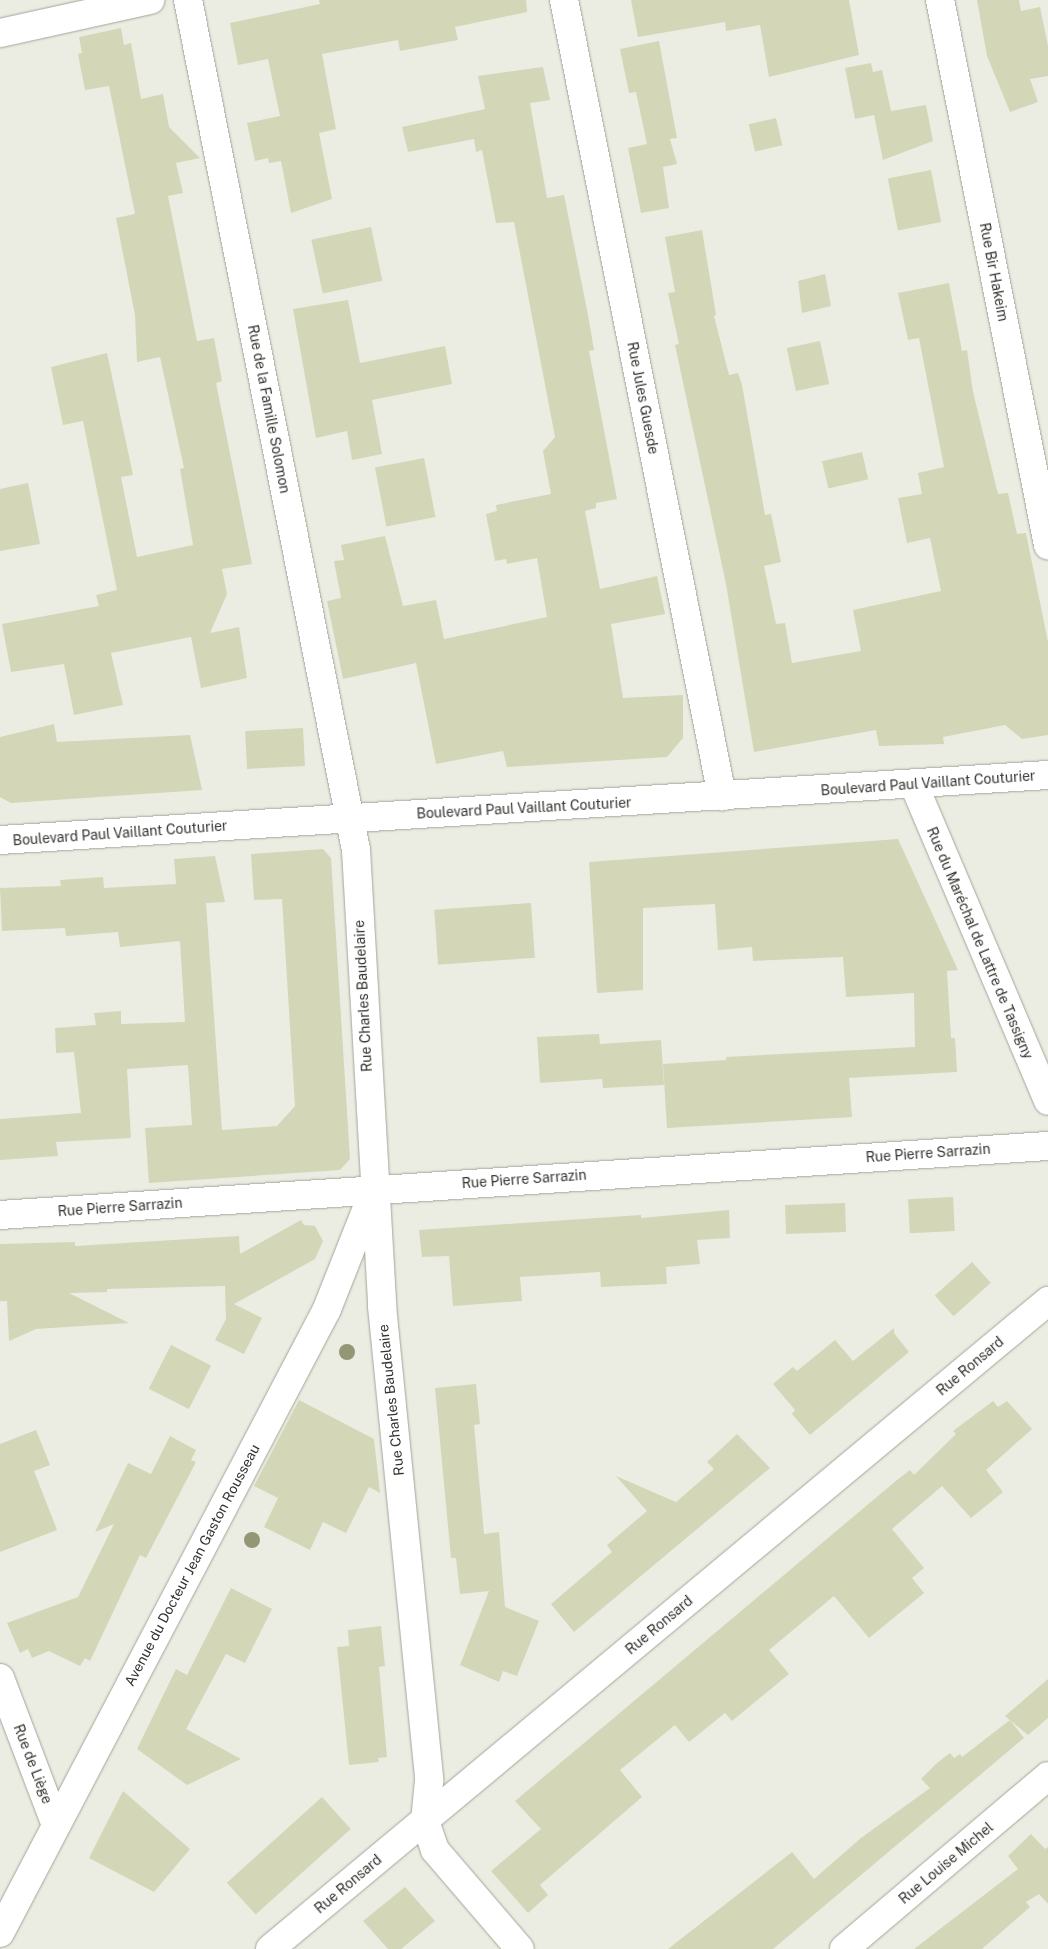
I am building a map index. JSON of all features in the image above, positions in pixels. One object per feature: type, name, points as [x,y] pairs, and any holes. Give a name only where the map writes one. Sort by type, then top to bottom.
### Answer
[{"type":"street","points":[[0,33],[150,0]]},
{"type":"street","name":"Rue de la Famille Solomon","points":[[188,0],[352,818]]},
{"type":"street","name":"Rue Jules Guesde","points":[[564,0],[722,796]]},
{"type":"street","name":"Rue Bir Hakeim","points":[[940,0],[1048,545]]},
{"type":"street","name":"Boulevard Paul Vaillant Couturier","points":[[0,840],[914,785],[1048,775]]},
{"type":"street","name":"Rue du Maréchal de Lattre de Tassigny","points":[[914,785],[1048,1101]]},
{"type":"street","name":"Rue Charles Baudelaire","points":[[352,818],[373,1192],[430,1781],[425,1821],[435,1850],[520,1949]]},
{"type":"street","name":"Rue Pierre Sarrazin","points":[[0,1215],[373,1192],[1048,1146]]},
{"type":"street","name":"Avenue du Docteur Jean Gaston Rousseau","points":[[0,1933],[327,1309],[373,1192]]},
{"type":"street","name":"Rue Ronsard","points":[[270,1949],[1048,1301]]},
{"type":"street","name":"Rue de Liège","points":[[0,1678],[56,1823]]},
{"type":"street","name":"Rue Louise Michel","points":[[844,1949],[1048,1776]]},
{"type":"building","points":[[319,0],[526,0],[527,12],[455,27],[458,40],[400,51],[398,40],[322,54],[336,129],[319,133],[332,199],[291,213],[281,161],[269,163],[268,158],[255,161],[247,123],[280,116],[268,59],[238,65],[230,23],[320,4]]},
{"type":"building","points":[[631,0],[849,0],[859,55],[769,77],[760,25],[726,31],[725,22],[638,37]]},
{"type":"building","points":[[977,0],[1019,0],[1021,11],[1040,7],[1048,46],[1048,76],[1030,79],[1038,102],[1010,112],[987,56]]},
{"type":"building","points":[[121,28],[124,45],[131,43],[141,99],[163,94],[169,127],[200,158],[176,163],[183,193],[168,196],[197,341],[214,338],[222,381],[216,383],[252,564],[222,569],[227,594],[210,633],[239,627],[247,678],[201,688],[191,637],[111,653],[123,705],[74,715],[64,664],[11,672],[2,624],[99,606],[96,595],[117,590],[83,421],[63,425],[51,367],[107,353],[133,475],[121,477],[137,557],[193,545],[180,469],[184,468],[160,357],[137,362],[135,315],[116,218],[135,214],[109,86],[85,90],[78,54],[82,53],[79,37]]},
{"type":"building","points":[[659,41],[677,138],[670,139],[677,164],[663,167],[669,208],[641,213],[628,148],[647,144],[636,92],[629,93],[620,49]]},
{"type":"building","points":[[871,63],[873,72],[882,70],[891,111],[926,105],[933,141],[883,160],[874,115],[855,119],[845,68]]},
{"type":"building","points":[[543,67],[550,100],[530,103],[547,198],[564,195],[588,315],[594,350],[589,351],[617,499],[596,503],[596,508],[585,511],[600,589],[657,576],[665,614],[611,624],[623,698],[683,695],[683,738],[667,757],[507,767],[503,751],[436,764],[416,663],[343,679],[327,601],[341,598],[334,561],[344,560],[341,545],[385,536],[403,606],[436,600],[444,639],[547,617],[537,558],[507,564],[506,559],[495,561],[486,514],[497,511],[496,505],[551,494],[543,451],[555,437],[514,222],[496,223],[482,150],[476,152],[474,139],[408,152],[402,127],[485,109],[478,76]]},
{"type":"building","points":[[776,118],[782,145],[755,152],[749,124]]},
{"type":"building","points":[[931,170],[941,222],[898,230],[888,178]]},
{"type":"building","points":[[371,227],[382,281],[323,293],[311,240]]},
{"type":"building","points":[[702,230],[716,315],[714,316],[729,375],[738,373],[742,385],[765,515],[771,514],[781,562],[764,566],[776,624],[785,623],[792,663],[861,651],[853,610],[941,591],[930,538],[907,543],[898,498],[922,494],[918,473],[944,467],[919,338],[908,340],[898,293],[949,283],[962,351],[967,350],[973,392],[998,494],[1008,493],[1017,534],[1026,533],[1048,642],[1048,735],[1022,739],[1005,725],[943,737],[944,744],[879,746],[876,730],[754,752],[726,584],[675,345],[679,344],[668,293],[675,292],[665,237]]},
{"type":"building","points":[[825,274],[831,306],[802,313],[798,281]]},
{"type":"building","points":[[348,300],[360,363],[445,346],[452,384],[372,400],[382,454],[352,460],[347,431],[316,438],[293,309]]},
{"type":"building","points":[[820,341],[829,384],[796,391],[787,348]]},
{"type":"building","points":[[862,452],[868,479],[828,489],[822,461]]},
{"type":"building","points":[[424,458],[435,517],[386,526],[375,468]]},
{"type":"building","points":[[28,483],[40,544],[0,551],[0,489]]},
{"type":"building","points":[[54,724],[57,742],[190,735],[202,790],[11,803],[0,797],[0,737]]},
{"type":"building","points":[[303,728],[305,766],[247,769],[245,731]]},
{"type":"building","points":[[898,839],[958,970],[947,971],[951,1038],[955,1038],[957,1072],[849,1078],[852,1117],[667,1128],[663,1064],[726,1060],[726,1057],[915,1047],[914,993],[846,997],[843,957],[753,961],[752,947],[718,950],[715,904],[643,908],[643,990],[597,993],[589,862]]},
{"type":"building","points":[[323,849],[331,858],[350,1159],[340,1170],[149,1183],[145,1128],[192,1125],[188,1065],[127,1069],[131,1138],[56,1142],[58,1156],[0,1160],[0,1119],[81,1113],[74,1052],[56,1053],[55,1028],[96,1025],[94,1013],[121,1011],[121,1024],[185,1022],[180,941],[120,947],[118,932],[66,936],[65,928],[2,931],[0,888],[61,886],[60,880],[103,877],[104,888],[176,884],[174,859],[215,856],[225,902],[206,903],[222,1130],[277,1126],[295,1106],[282,899],[254,900],[251,854]]},
{"type":"building","points":[[531,903],[535,958],[438,965],[434,910]]},
{"type":"building","points":[[599,1034],[600,1044],[661,1040],[664,1085],[603,1088],[602,1079],[540,1083],[537,1037]]},
{"type":"building","points":[[953,1197],[955,1231],[910,1233],[908,1199]]},
{"type":"building","points":[[845,1203],[846,1232],[786,1234],[785,1205]]},
{"type":"building","points":[[729,1210],[730,1238],[697,1240],[700,1264],[666,1267],[667,1284],[601,1287],[600,1272],[520,1277],[522,1301],[453,1306],[449,1256],[422,1257],[419,1230],[641,1215],[641,1218]]},
{"type":"building","points":[[301,1220],[304,1225],[315,1226],[323,1241],[315,1259],[234,1304],[262,1318],[244,1354],[215,1340],[226,1319],[225,1286],[107,1289],[107,1292],[69,1293],[129,1323],[36,1329],[9,1341],[7,1301],[0,1301],[0,1244],[75,1242],[75,1246],[239,1236],[240,1254]]},
{"type":"building","points":[[972,1262],[991,1283],[954,1316],[935,1295]]},
{"type":"building","points":[[894,1328],[894,1333],[909,1352],[810,1435],[792,1414],[795,1410],[773,1384],[793,1367],[797,1371],[835,1340],[853,1361]]},
{"type":"building","points":[[171,1345],[211,1365],[189,1409],[149,1389]]},
{"type":"building","points":[[476,1384],[480,1424],[474,1425],[484,1534],[499,1532],[505,1607],[539,1621],[517,1676],[503,1671],[499,1682],[460,1665],[489,1591],[460,1594],[456,1558],[451,1558],[435,1388]]},
{"type":"building","points":[[299,1400],[374,1439],[380,1493],[369,1487],[346,1533],[323,1522],[310,1550],[264,1527],[278,1498],[254,1486]]},
{"type":"building","points":[[993,1401],[998,1407],[1007,1401],[1032,1429],[986,1470],[1003,1492],[971,1518],[942,1486],[892,1529],[924,1568],[912,1578],[924,1593],[869,1638],[834,1596],[769,1650],[789,1674],[732,1721],[725,1713],[689,1742],[675,1725],[620,1770],[642,1797],[540,1885],[548,1895],[528,1913],[491,1871],[541,1829],[515,1801],[897,1480],[910,1470],[914,1475],[956,1434],[953,1431]]},
{"type":"building","points":[[36,1430],[50,1465],[34,1471],[57,1530],[0,1552],[0,1444]]},
{"type":"building","points":[[737,1434],[770,1468],[574,1632],[551,1604],[612,1552],[607,1545],[647,1511],[616,1476],[676,1502],[714,1469],[707,1462]]},
{"type":"building","points":[[170,1436],[196,1450],[191,1460],[196,1462],[146,1558],[140,1555],[90,1661],[85,1658],[80,1666],[49,1651],[32,1658],[28,1649],[20,1653],[7,1623],[78,1597],[114,1524],[95,1532],[128,1463],[151,1474]]},
{"type":"building","points":[[231,1588],[272,1609],[245,1663],[226,1654],[186,1729],[241,1759],[187,1785],[137,1749],[176,1669],[187,1675]]},
{"type":"building","points":[[381,1626],[385,1666],[379,1667],[387,1757],[378,1758],[379,1762],[349,1765],[337,1647],[349,1646],[348,1630]]},
{"type":"building","points":[[1048,1679],[1048,1718],[1028,1735],[1005,1716]]},
{"type":"building","points":[[1010,1720],[1024,1738],[773,1949],[668,1949],[792,1852],[814,1879],[861,1838],[930,1788],[921,1779],[937,1763],[950,1753],[954,1758],[960,1754],[962,1757]]},
{"type":"building","points":[[123,1791],[190,1849],[154,1892],[89,1858]]},
{"type":"building","points":[[322,1797],[351,1829],[256,1915],[227,1883]]},
{"type":"building","points":[[1031,1834],[1045,1849],[1048,1847],[1048,1904],[1039,1894],[1026,1902],[1030,1907],[982,1949],[914,1949],[1018,1869],[1008,1856]]},
{"type":"building","points":[[405,1887],[435,1921],[401,1949],[388,1949],[363,1921]]}]
